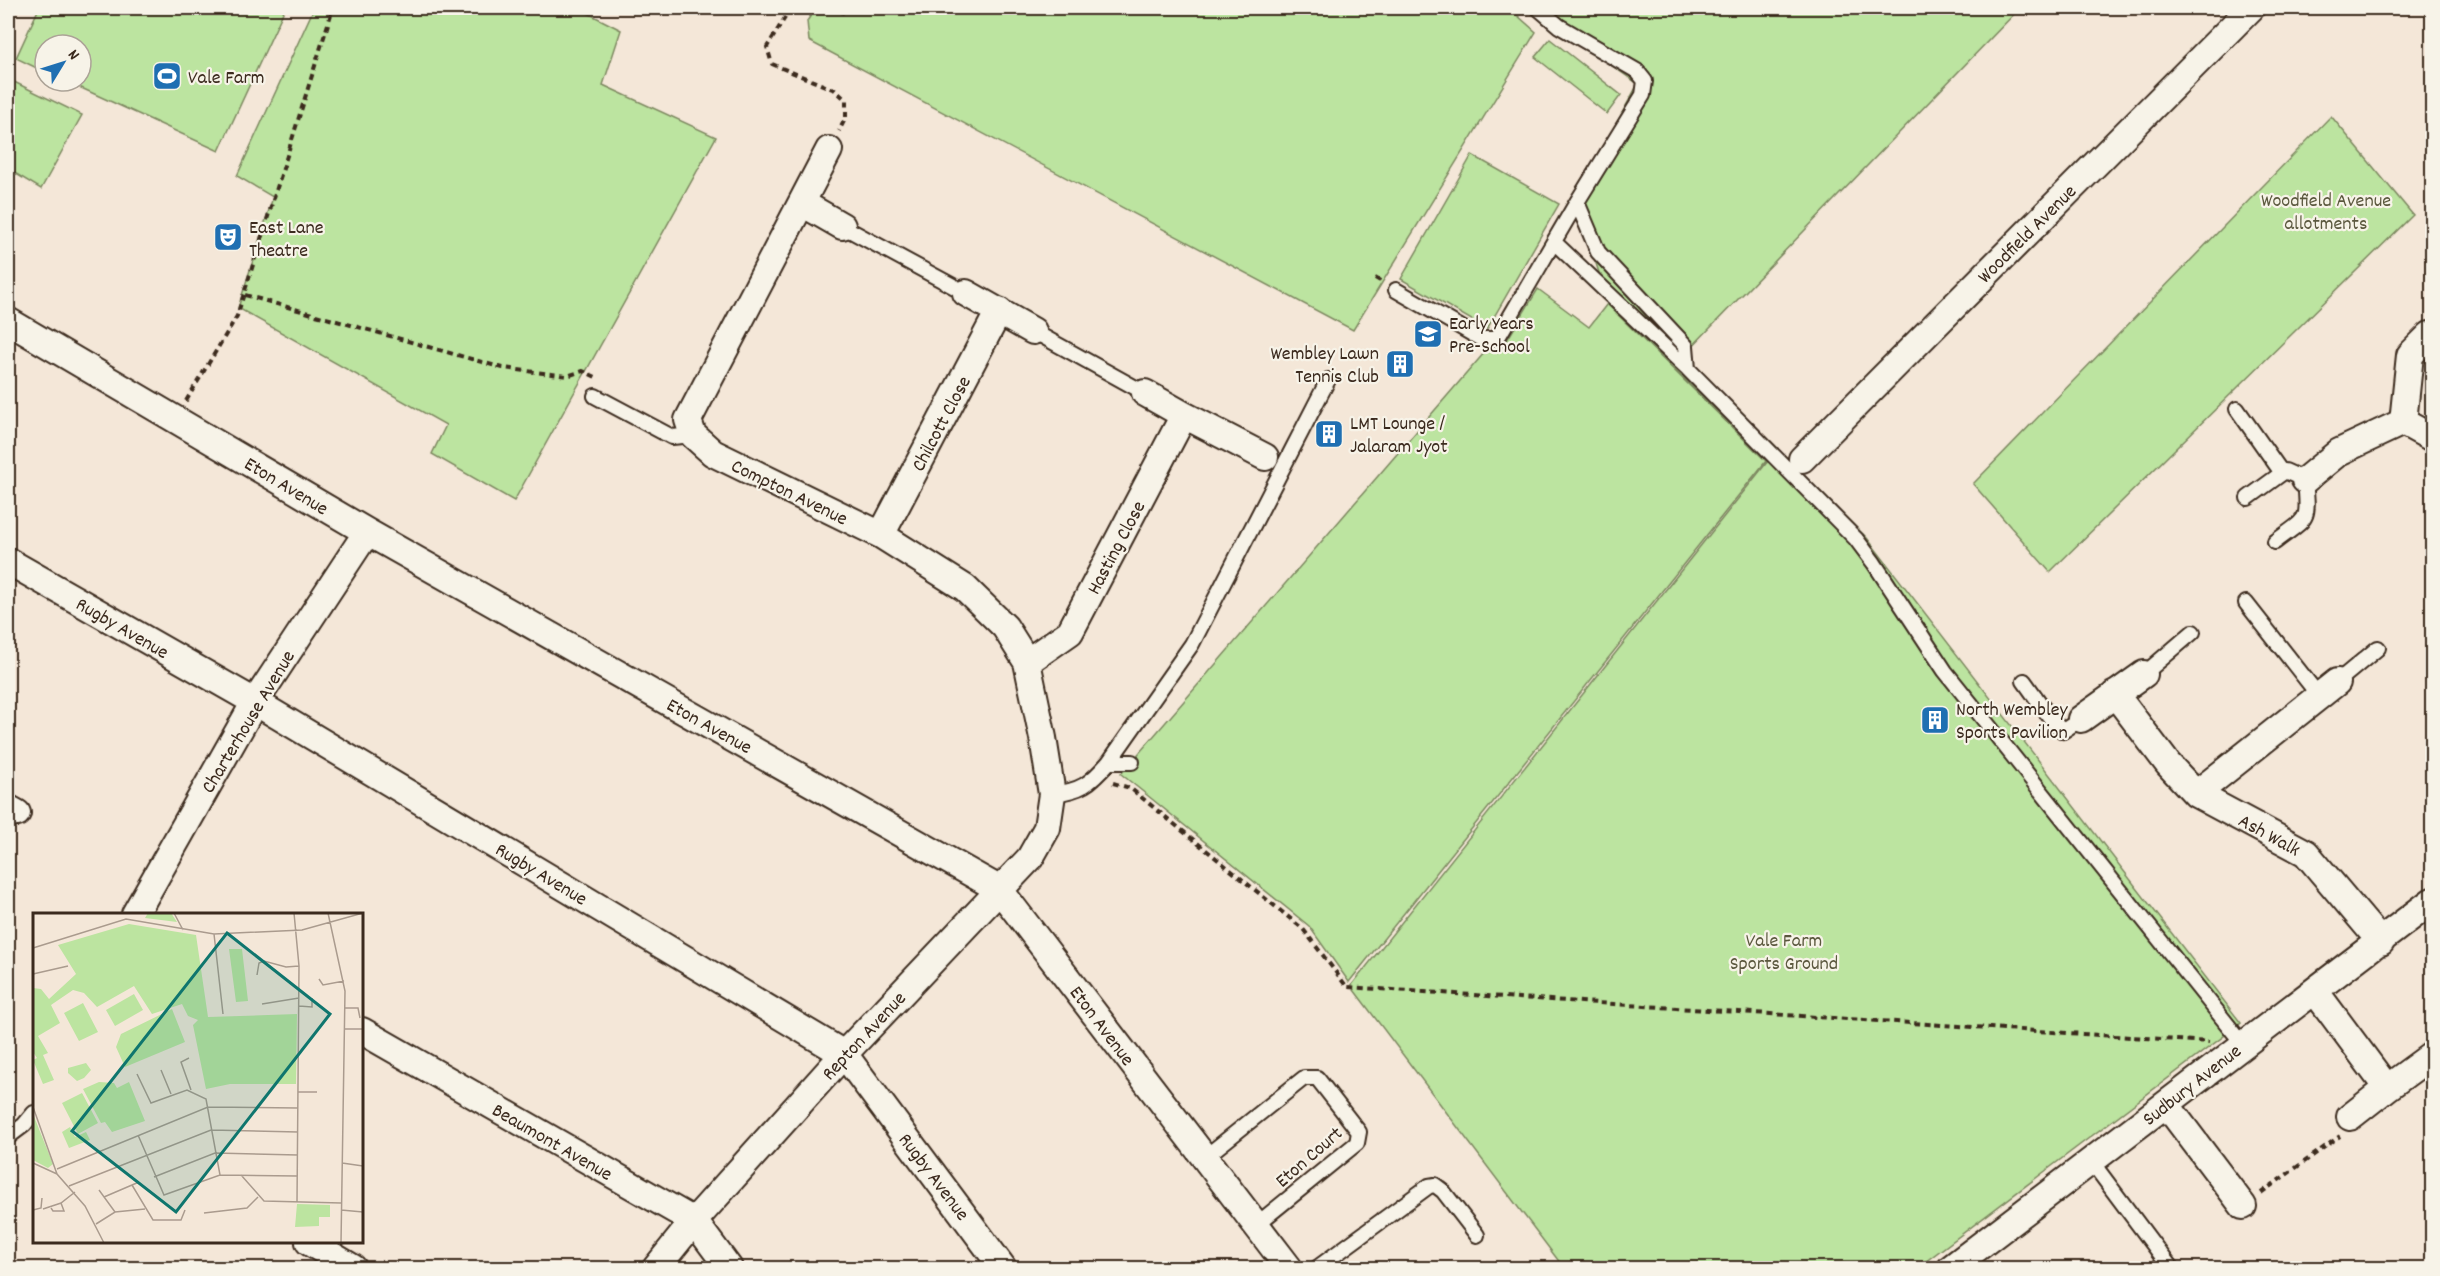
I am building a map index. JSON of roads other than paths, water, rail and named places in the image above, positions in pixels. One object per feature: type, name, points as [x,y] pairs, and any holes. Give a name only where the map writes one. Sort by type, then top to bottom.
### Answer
[{"type":"street","name":"Woodfield Avenue","points":[[1802,459],[2251,8]]},
{"type":"street","points":[[693,435],[688,420],[829,150]]},
{"type":"street","points":[[802,203],[842,226]]},
{"type":"street","points":[[966,293],[1033,331]]},
{"type":"street","name":"Chilcott Close","points":[[880,535],[999,311]]},
{"type":"street","name":"Eton Avenue","points":[[8,321],[367,532],[999,889],[1289,1269]]},
{"type":"street","points":[[2403,422],[2410,355],[2430,335]]},
{"type":"street","points":[[1145,393],[1265,457]]},
{"type":"street","name":"Hasting Close","points":[[1027,662],[1070,632],[1184,415]]},
{"type":"street","points":[[2403,422],[2433,438]]},
{"type":"street","points":[[2294,476],[2403,422]]},
{"type":"street","name":"Compton Avenue","points":[[693,435],[713,453],[880,535],[965,588],[1005,627],[1027,662],[1052,794]]},
{"type":"street","name":"Charterhouse Avenue","points":[[145,911],[255,702],[367,532]]},
{"type":"street","name":"Rugby Avenue","points":[[8,561],[255,702],[844,1054],[1003,1269]]},
{"type":"street","points":[[2081,719],[2144,674]]},
{"type":"street","points":[[2196,794],[2328,689]]},
{"type":"street","name":"Ash Walk","points":[[2115,694],[2168,764],[2196,794],[2306,853],[2381,942]]},
{"type":"street","name":"Repton Avenue","points":[[656,1269],[694,1221],[844,1054],[1030,858],[1047,828],[1052,794]]},
{"type":"street","name":"Sudbury Avenue","points":[[1951,1269],[2433,901]]},
{"type":"street","points":[[2315,991],[2387,1088]]},
{"type":"street","name":"Beaumont Avenue","points":[[363,1032],[694,1221],[729,1269]]},
{"type":"street","points":[[2350,1117],[2433,1055]]},
{"type":"street","points":[[2166,1104],[2243,1206]]},
{"type":"street","points":[[311,1243],[353,1269]]},
{"type":"lane","points":[[1396,290],[1481,339],[1497,339],[1643,95],[1645,81],[1637,71],[1559,26],[1538,8]]},
{"type":"lane","points":[[1577,202],[1598,252],[1686,346],[1688,369]]},
{"type":"lane","points":[[842,226],[966,293]]},
{"type":"lane","points":[[1554,242],[1688,369],[1856,539],[1945,671],[2243,1044]]},
{"type":"lane","points":[[1033,331],[1145,393]]},
{"type":"lane","points":[[1052,794],[1084,787],[1095,779],[1192,644],[1328,380]]},
{"type":"lane","points":[[594,396],[672,437],[693,435]]},
{"type":"lane","points":[[2237,409],[2294,476],[2308,512],[2304,520],[2275,542]]},
{"type":"lane","points":[[2248,498],[2294,476]]},
{"type":"lane","points":[[2246,603],[2328,689],[2379,648]]},
{"type":"lane","points":[[2144,674],[2193,632]]},
{"type":"lane","points":[[2024,681],[2054,723],[2063,731],[2081,719]]},
{"type":"lane","points":[[1109,762],[1132,762]]},
{"type":"lane","name":"Eton Court","points":[[1204,1158],[1304,1078],[1317,1078],[1359,1132],[1357,1143],[1256,1225]]},
{"type":"lane","points":[[8,1137],[24,1125],[33,1114]]},
{"type":"lane","points":[[2091,1161],[2171,1269]]},
{"type":"lane","points":[[1317,1269],[1429,1186],[1435,1185],[1443,1191],[1477,1236]]},
{"type":"place","name":"Vale Farm","points":[[167,76]]},
{"type":"place","name":"East Lane Theatre","points":[[228,237]]},
{"type":"place","name":"Early Years Pre-School","points":[[1428,334]]},
{"type":"place","name":"Wembley Lawn Tennis Club","points":[[1400,364]]},
{"type":"place","name":"LMT Lounge / Jalaram Jyot","points":[[1329,434]]},
{"type":"place","name":"North Wembley Sports Pavilion","points":[[1935,720]]},
{"type":"park label","name":"Woodfield Avenue allotments","points":[[2326,210]]},
{"type":"park label","name":"Vale Farm Sports Ground","points":[[1784,950]]}]
